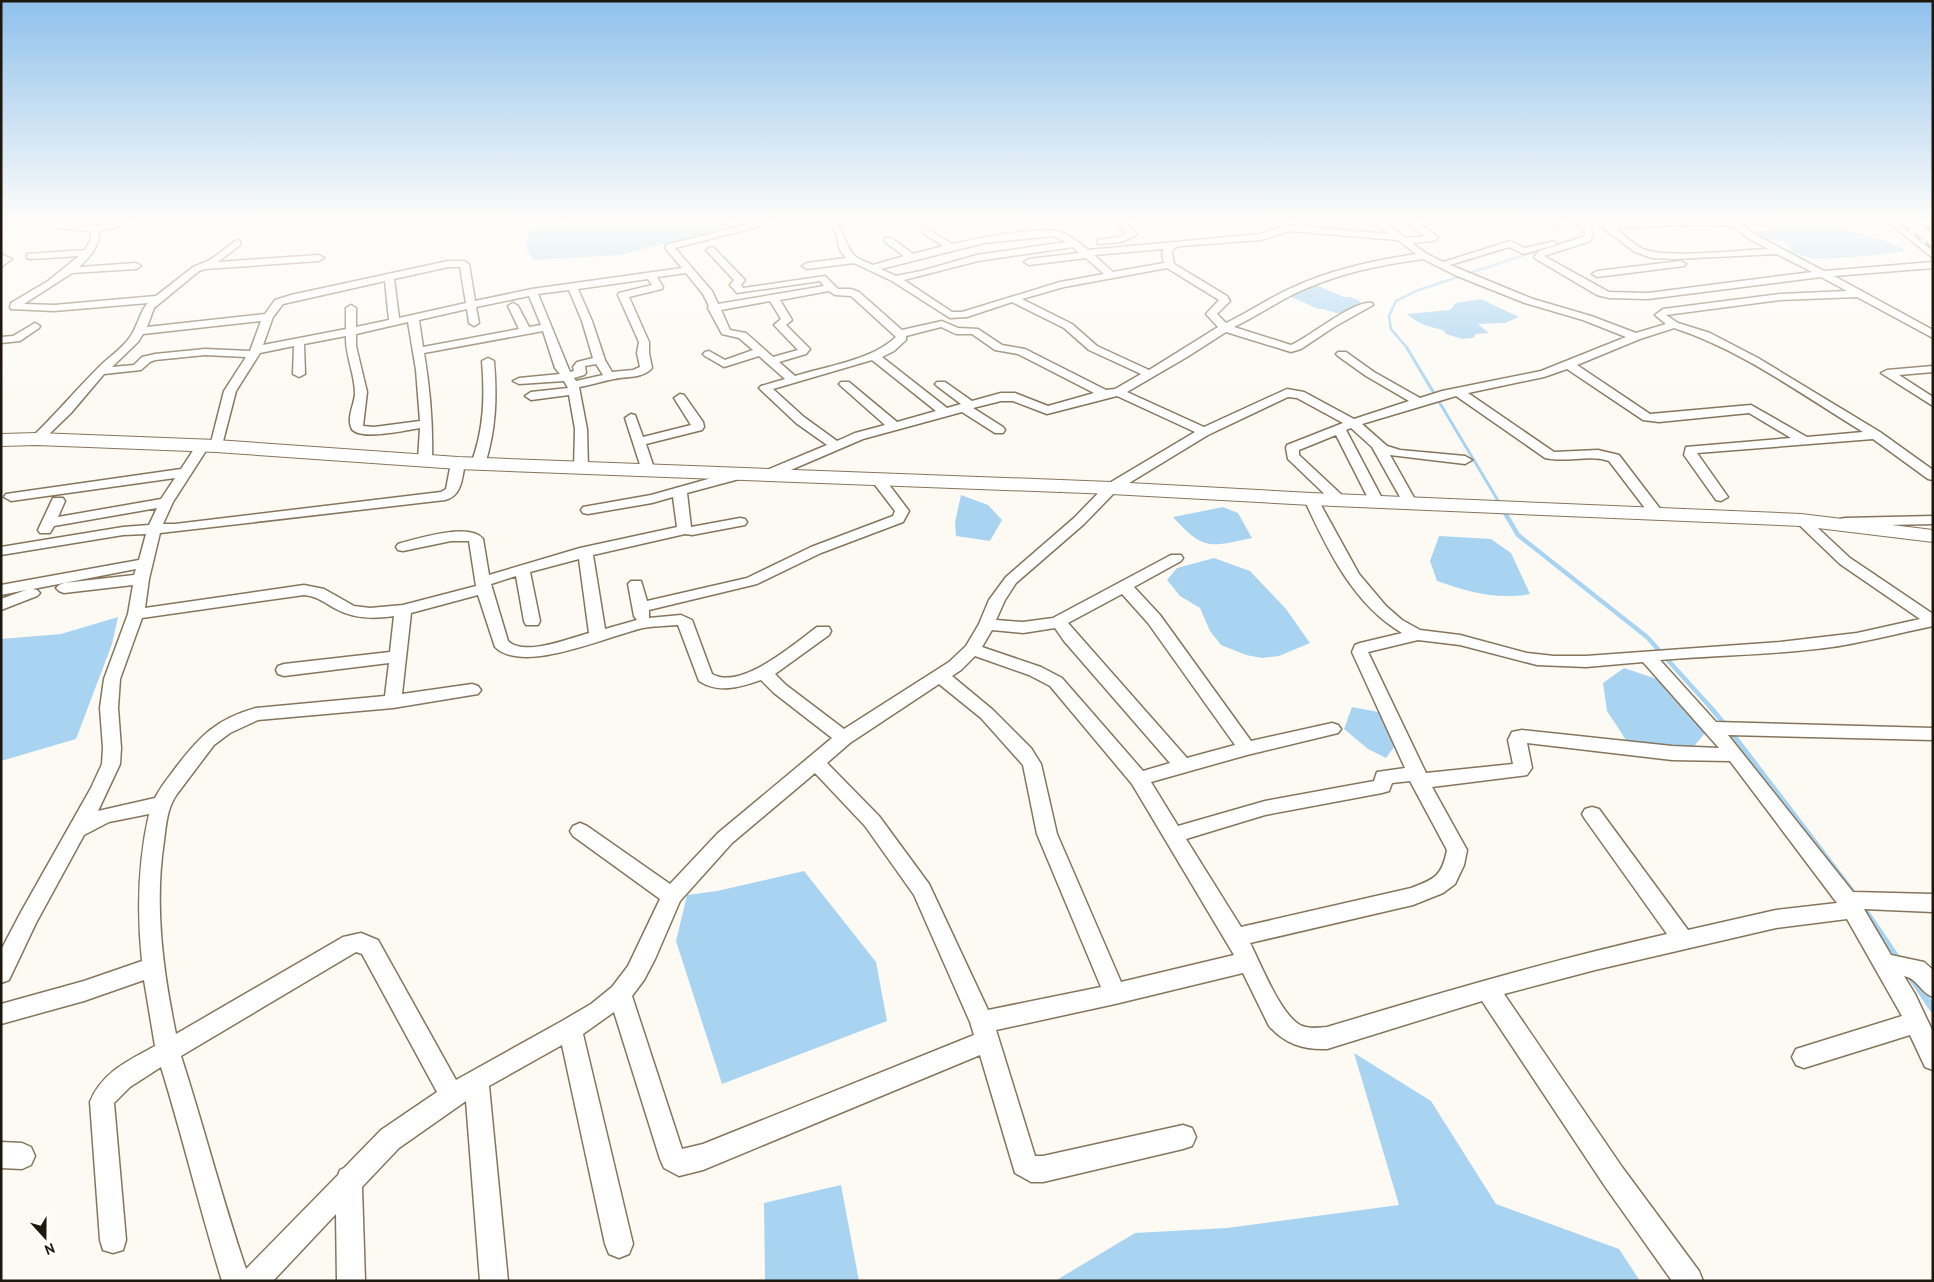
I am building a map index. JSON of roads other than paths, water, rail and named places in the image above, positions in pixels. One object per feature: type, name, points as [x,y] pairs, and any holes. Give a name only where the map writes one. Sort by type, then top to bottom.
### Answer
[{"type":"main road","points":[[1,440],[38,439],[210,446],[458,463],[581,469],[1111,488],[1311,499],[1800,520],[1933,536]]},
{"type":"street","points":[[1,306],[15,305],[52,282]]},
{"type":"street","points":[[38,439],[67,410],[101,371],[134,340],[140,331],[149,308],[180,282]]},
{"type":"street","points":[[1,973],[28,918],[100,789],[111,764],[112,748],[109,708],[112,679],[136,614],[143,571],[154,530],[166,502],[184,473],[210,446],[230,391],[254,352],[268,317],[276,305],[287,299],[363,282]]},
{"type":"street","points":[[390,282],[394,322]]},
{"type":"street","points":[[467,282],[474,323]]},
{"type":"street","points":[[101,371],[137,368],[146,359],[155,356],[205,352],[254,352],[532,292],[602,282]]},
{"type":"street","points":[[531,396],[571,384],[604,379],[609,376],[636,373],[646,368],[643,353],[644,342],[623,295],[658,287],[655,282]]},
{"type":"street","points":[[699,282],[708,293],[713,308],[726,332],[742,335],[792,380]]},
{"type":"street","points":[[738,282],[735,285],[741,291],[797,282]]},
{"type":"street","points":[[827,282],[837,292],[852,292],[900,334],[902,338],[895,345],[874,356],[766,388],[800,420],[835,445]]},
{"type":"street","points":[[900,282],[954,316],[1075,282]]},
{"type":"street","points":[[1197,282],[1223,298],[1222,304],[1211,314],[1225,328],[1291,349],[1368,305]]},
{"type":"street","points":[[767,475],[835,445],[893,425],[967,406],[1011,396],[1047,410],[1104,394],[1118,392],[1183,355],[1225,328],[1298,288],[1313,282]]},
{"type":"street","points":[[1481,282],[1529,301],[1587,318],[1636,337]]},
{"type":"street","points":[[1582,282],[1601,293],[1648,296],[1761,282]]},
{"type":"street","points":[[1837,282],[1933,335]]},
{"type":"street","points":[[572,286],[587,321],[599,360],[609,376]]},
{"type":"street","points":[[713,308],[832,288]]},
{"type":"street","points":[[532,292],[547,327],[561,368],[571,384],[581,429],[581,469]]},
{"type":"street","points":[[1652,311],[1780,297],[1860,294]]},
{"type":"street","points":[[1622,295],[1674,325],[1706,335],[1754,360],[1876,435],[1933,476]]},
{"type":"street","points":[[1013,298],[1068,326],[1085,342],[1099,351],[1149,374]]},
{"type":"street","points":[[15,305],[15,308],[54,308],[159,299]]},
{"type":"street","points":[[770,361],[802,352],[804,349],[779,325],[787,320],[774,299]]},
{"type":"street","points":[[513,306],[525,331]]},
{"type":"street","points":[[350,308],[350,346],[361,392],[356,422],[357,428],[374,431],[425,424]]},
{"type":"street","points":[[140,331],[268,317]]},
{"type":"street","points":[[413,318],[419,351],[427,437],[425,460]]},
{"type":"street","points":[[900,334],[942,324],[956,332],[974,331],[999,348],[1021,350],[1104,394]]},
{"type":"street","points":[[1339,500],[1293,456],[1291,451],[1298,444],[1353,423],[1430,399],[1528,378],[1636,337],[1674,325]]},
{"type":"street","points":[[1,340],[16,339],[36,326]]},
{"type":"street","points":[[419,351],[547,327]]},
{"type":"street","points":[[299,343],[299,374]]},
{"type":"street","points":[[710,354],[724,364],[759,352]]},
{"type":"street","points":[[1342,354],[1370,374],[1430,399]]},
{"type":"street","points":[[874,356],[945,412]]},
{"type":"street","points":[[571,384],[580,373],[579,365],[599,360]]},
{"type":"street","points":[[478,464],[489,430],[490,386],[488,361]]},
{"type":"street","points":[[1568,364],[1647,417],[1659,418],[1751,409],[1805,441]]},
{"type":"street","points":[[1933,369],[1887,373],[1933,402]]},
{"type":"street","points":[[519,381],[571,384]]},
{"type":"street","points":[[845,384],[893,425]]},
{"type":"street","points":[[941,384],[999,430]]},
{"type":"street","points":[[1118,392],[1204,432]]},
{"type":"street","points":[[1459,392],[1550,455],[1561,458],[1603,455],[1614,458],[1656,513]]},
{"type":"street","points":[[254,1281],[390,1139],[476,1080],[570,1029],[599,1011],[620,994],[636,973],[672,896],[725,838],[844,738],[955,666],[972,649],[987,624],[997,600],[1011,580],[1079,521],[1111,488],[1204,432],[1287,393],[1300,395],[1353,423],[1382,449],[1399,454],[1465,460]]},
{"type":"street","points":[[638,442],[698,427],[697,422],[680,398]]},
{"type":"street","points":[[631,418],[648,471]]},
{"type":"street","points":[[1339,428],[1377,502]]},
{"type":"street","points":[[1721,497],[1690,455],[1691,450],[1876,435]]},
{"type":"street","points":[[1378,446],[1410,503]]},
{"type":"street","points":[[1,551],[123,531],[154,530],[444,496],[452,491],[458,463]]},
{"type":"street","points":[[11,497],[184,473]]},
{"type":"street","points":[[588,510],[640,502],[738,475]]},
{"type":"street","points":[[403,547],[455,537],[472,537],[476,539],[483,585],[501,643],[506,648],[526,653],[544,651],[598,636],[642,615],[752,581],[816,550],[898,519],[902,514],[902,510],[879,481]]},
{"type":"street","points":[[680,492],[682,523],[686,530]]},
{"type":"street","points":[[1311,499],[1356,584],[1392,618],[1417,635]]},
{"type":"street","points":[[39,544],[58,501]]},
{"type":"street","points":[[49,523],[166,502]]},
{"type":"street","points":[[1800,520],[1845,561],[1932,621]]},
{"type":"street","points":[[1835,523],[1933,520]]},
{"type":"street","points":[[136,614],[304,590],[322,592],[342,606],[354,611],[381,613],[403,610],[483,585],[522,569],[585,551],[686,530],[692,531],[740,522]]},
{"type":"street","points":[[585,551],[598,636]]},
{"type":"street","points":[[987,624],[1027,629],[1059,622],[1176,558]]},
{"type":"street","points":[[522,569],[532,621]]},
{"type":"street","points":[[1,590],[143,571]]},
{"type":"street","points":[[1,604],[34,592],[143,571]]},
{"type":"street","points":[[636,584],[642,615]]},
{"type":"street","points":[[1124,586],[1154,619],[1246,748]]},
{"type":"street","points":[[394,702],[403,610]]},
{"type":"street","points":[[642,615],[681,620],[686,624],[705,677],[716,684],[723,684],[764,673],[823,631]]},
{"type":"street","points":[[1236,937],[1413,896],[1436,887],[1448,878],[1454,865],[1457,850],[1418,777],[1360,652],[1361,649],[1417,635],[1451,638],[1537,660],[1584,661],[1728,652],[1824,642],[1875,634],[1932,621]]},
{"type":"street","points":[[1059,622],[1183,766]]},
{"type":"street","points":[[972,649],[1035,671],[1056,682],[1139,779],[1236,937],[1277,1019],[1286,1030],[1310,1039],[1327,1038],[1487,989],[1595,960],[1776,919],[1855,903],[1933,903]]},
{"type":"street","points":[[284,670],[398,656]]},
{"type":"street","points":[[1658,656],[1722,728],[1735,755],[1855,903],[1897,965],[1917,1022],[1933,1059]]},
{"type":"street","points":[[764,673],[780,689],[844,738]]},
{"type":"street","points":[[941,676],[987,714],[1025,753],[1032,764],[1047,834],[1115,994]]},
{"type":"street","points":[[236,1281],[219,1229],[192,1127],[168,1051],[157,1001],[153,967],[148,874],[161,804],[202,744],[215,733],[244,718],[256,714],[394,702],[472,690]]},
{"type":"street","points":[[1722,728],[1933,734]]},
{"type":"street","points":[[1139,779],[1246,748],[1332,729]]},
{"type":"street","points":[[1174,836],[1265,808],[1382,786],[1384,777],[1418,777],[1520,770],[1523,768],[1523,763],[1517,740],[1522,736],[1672,753],[1735,755]]},
{"type":"street","points":[[815,762],[872,821],[922,890],[985,1031],[1024,1164],[1031,1169],[1043,1169],[1183,1137]]},
{"type":"street","points":[[77,830],[84,823],[96,819],[161,804]]},
{"type":"street","points":[[1592,814],[1684,941]]},
{"type":"street","points":[[580,831],[672,896]]},
{"type":"street","points":[[113,1240],[102,1102],[110,1088],[121,1079],[351,944],[361,942],[370,947],[452,1096]]},
{"type":"street","points":[[620,994],[663,1132],[673,1159],[679,1163],[703,1157],[985,1031],[1115,994],[1247,962]]},
{"type":"street","points":[[1897,965],[1921,972],[1933,987]]},
{"type":"street","points":[[1,1014],[84,991],[153,967]]},
{"type":"street","points":[[1487,989],[1613,1176],[1689,1281]]},
{"type":"street","points":[[1804,1057],[1917,1022]]},
{"type":"street","points":[[570,1029],[619,1244]]},
{"type":"street","points":[[476,1080],[494,1281]]},
{"type":"street","points":[[349,1180],[352,1281]]},
{"type":"water","points":[[1314,284],[1344,297],[1360,301],[1361,306],[1342,314],[1318,309],[1287,295]]},
{"type":"water","points":[[1481,299],[1519,317],[1505,323],[1478,324],[1489,333],[1476,334],[1473,338],[1462,339],[1446,334],[1443,330],[1420,323],[1407,314],[1450,310],[1456,303]]},
{"type":"water","points":[[961,495],[988,505],[1002,520],[990,541],[956,536],[955,522]]},
{"type":"water","points":[[1223,507],[1238,513],[1252,538],[1208,544],[1192,536],[1173,517]]},
{"type":"water","points":[[1439,536],[1491,539],[1511,553],[1530,594],[1506,596],[1483,594],[1437,581],[1430,561]]},
{"type":"water","points":[[1214,558],[1250,571],[1286,609],[1310,643],[1279,656],[1262,658],[1246,655],[1221,645],[1210,631],[1200,608],[1180,596],[1167,580],[1177,568]]},
{"type":"water","points":[[118,617],[112,644],[76,739],[1,761],[1,639],[61,634]]},
{"type":"water","points":[[1624,668],[1663,681],[1705,733],[1695,745],[1684,751],[1628,743],[1607,711],[1603,683]]},
{"type":"water","points":[[1352,707],[1394,715],[1394,747],[1386,758],[1368,749],[1344,729]]},
{"type":"water","points":[[804,871],[876,962],[887,1021],[722,1084],[676,941],[687,895],[717,891]]},
{"type":"water","points":[[1354,1053],[1431,1101],[1496,1204],[1619,1249],[1640,1281],[1055,1281],[1135,1233],[1227,1228],[1399,1205]]},
{"type":"water","points":[[841,1185],[859,1281],[765,1281],[764,1203]]},
{"type":"waterway","points":[[1408,349],[1391,329],[1389,316],[1396,301],[1416,291],[1444,282]]},
{"type":"waterway","points":[[1407,348],[1503,509]]},
{"type":"waterway","points":[[1502,508],[1518,535],[1647,637],[1713,710]]},
{"type":"waterway","points":[[1712,709],[1726,726]]},
{"type":"waterway","points":[[1731,732],[1853,892]]},
{"type":"waterway","points":[[1862,905],[1900,961]]},
{"type":"waterway","points":[[1910,975],[1933,1009]]}]
